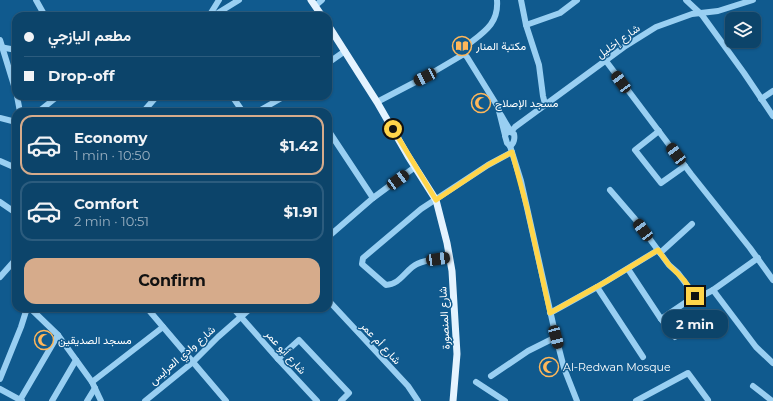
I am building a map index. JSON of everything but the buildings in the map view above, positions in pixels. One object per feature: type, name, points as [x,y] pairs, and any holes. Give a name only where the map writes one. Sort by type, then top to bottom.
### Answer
[{"type":"main road","points":[[313,3],[319,12]]},
{"type":"main road","name":"شارع المنصورة","points":[[332,31],[436,200],[452,271],[457,354],[453,401]]},
{"type":"street","points":[[36,0],[43,12]]},
{"type":"street","points":[[212,12],[219,0]]},
{"type":"street","points":[[224,12],[239,0]]},
{"type":"street","points":[[313,3],[322,0]]},
{"type":"street","points":[[497,0],[498,11],[491,24],[484,32],[464,47],[464,54],[489,91],[501,115],[507,144],[511,149],[527,208],[550,313],[564,368],[577,401]]},
{"type":"street","points":[[526,25],[560,13],[577,0]]},
{"type":"street","points":[[686,0],[700,13],[744,73],[773,116]]},
{"type":"street","name":"شارع إخليل","points":[[505,135],[507,132],[511,132],[515,127],[545,104],[624,47],[656,27],[692,14],[718,11],[753,0]]},
{"type":"street","points":[[521,2],[526,25],[539,65],[545,104]]},
{"type":"street","points":[[0,40],[12,80]]},
{"type":"street","points":[[1,47],[12,49]]},
{"type":"street","points":[[332,60],[345,51]]},
{"type":"street","points":[[377,102],[425,77],[464,54]]},
{"type":"street","points":[[606,61],[685,166],[758,258],[773,280]]},
{"type":"street","points":[[761,99],[773,91]]},
{"type":"street","points":[[43,108],[53,100]]},
{"type":"street","points":[[146,108],[154,100]]},
{"type":"street","points":[[263,108],[276,100]]},
{"type":"street","points":[[449,257],[416,264],[392,285],[386,285],[362,264],[363,258],[421,209],[511,149],[514,135],[501,115]]},
{"type":"street","points":[[0,118],[12,121]]},
{"type":"street","points":[[659,131],[635,150],[661,183],[685,166]]},
{"type":"street","points":[[332,136],[373,198]]},
{"type":"street","points":[[0,161],[12,166]]},
{"type":"street","points":[[332,234],[373,198],[415,167]]},
{"type":"street","points":[[610,190],[635,219],[669,265],[684,280],[695,296]]},
{"type":"street","points":[[0,202],[12,210]]},
{"type":"street","points":[[550,313],[659,252],[692,224]]},
{"type":"street","points":[[661,318],[695,296],[700,297],[713,290],[758,258]]},
{"type":"street","points":[[0,277],[12,264]]},
{"type":"street","points":[[628,269],[675,337]]},
{"type":"street","points":[[597,287],[643,357]]},
{"type":"street","points":[[713,290],[756,347],[773,363]]},
{"type":"street","name":"شارع أم عمر","points":[[332,304],[408,386],[418,401]]},
{"type":"street","points":[[0,379],[22,327],[25,312]]},
{"type":"street","points":[[34,312],[58,335],[93,385],[102,401]]},
{"type":"street","points":[[150,312],[226,401]]},
{"type":"street","name":"شارع أبو عمر","points":[[237,312],[317,401]]},
{"type":"street","name":"شارع وادي العرايس","points":[[145,401],[193,362],[247,312]]},
{"type":"street","points":[[87,401],[93,385],[163,327]]},
{"type":"street","points":[[0,389],[21,400],[58,335]]},
{"type":"street","points":[[491,376],[528,351],[556,337]]},
{"type":"street","points":[[278,359],[299,340],[349,393],[341,401]]},
{"type":"street","points":[[52,401],[76,360]]},
{"type":"street","points":[[636,401],[688,373],[708,400]]},
{"type":"street","points":[[476,382],[505,401]]},
{"type":"street","points":[[753,386],[771,399]]},
{"type":"street","points":[[152,395],[157,401]]},
{"type":"place","name":"مكتبة المنار","points":[[462,46]]},
{"type":"place","name":"مسجد الإصلاح","points":[[481,103]]},
{"type":"place","name":"مسجد الصديقين","points":[[44,340]]},
{"type":"place","name":"Al-Redwan Mosque","points":[[549,367]]},
{"type":"route","points":[[393,129],[436,200],[488,165],[512,152],[516,162],[527,208],[550,313],[628,269],[658,250],[669,265],[684,280],[695,296]]}]
